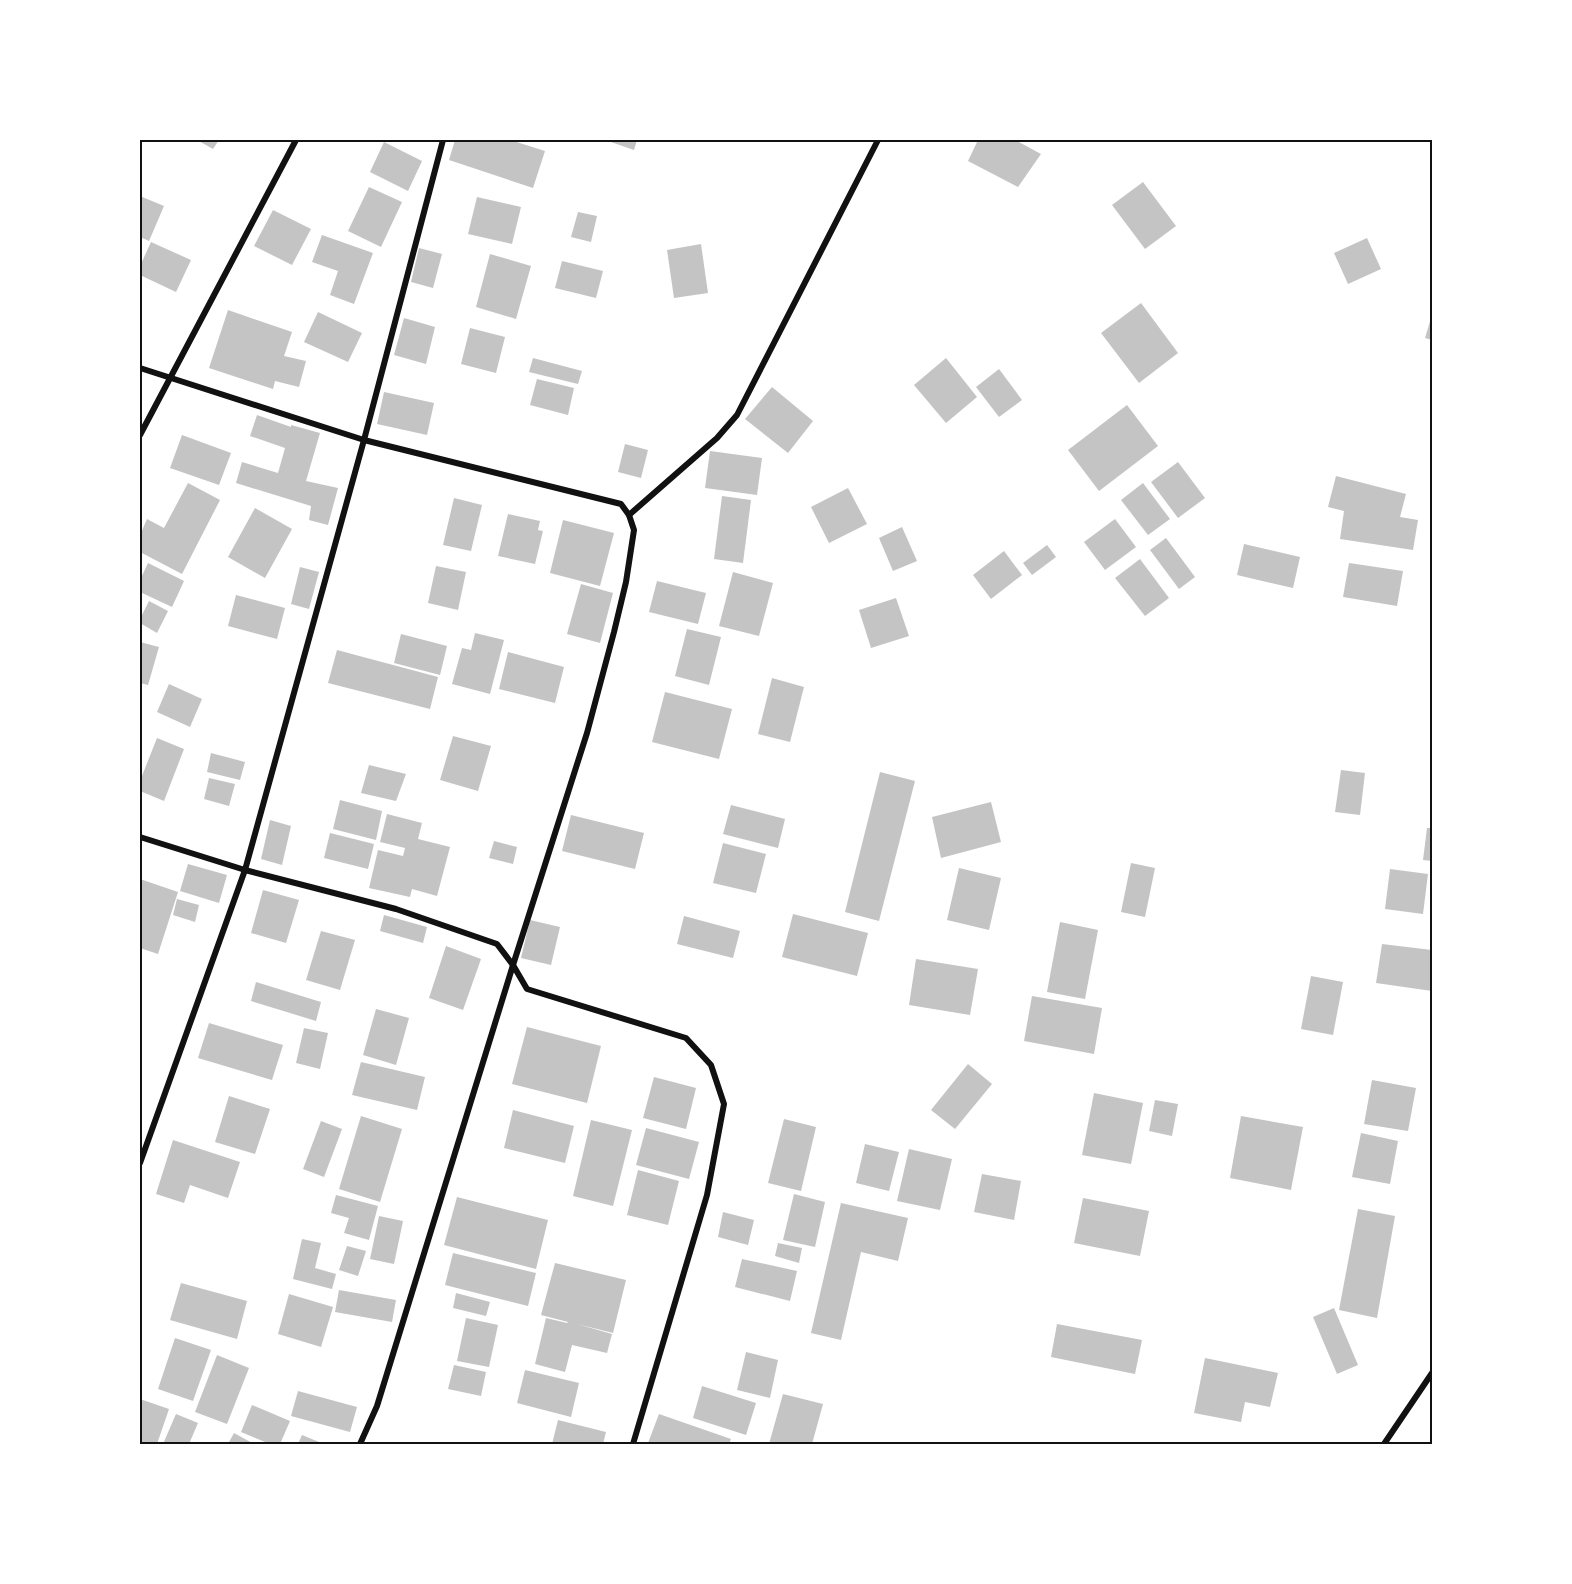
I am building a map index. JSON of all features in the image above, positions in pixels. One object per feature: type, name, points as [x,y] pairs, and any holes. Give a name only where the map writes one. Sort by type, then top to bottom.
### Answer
[{"type":"street","points":[[140,435],[296,140]]},
{"type":"street","points":[[140,1163],[245,870],[364,440],[443,140]]},
{"type":"street","points":[[628,515],[717,438],[737,415],[878,140]]},
{"type":"street","points":[[140,368],[364,440],[621,504],[633,530],[626,582],[586,733],[380,1395],[360,1444]]},
{"type":"street","points":[[140,837],[245,870],[396,909],[497,944],[527,989],[686,1038],[711,1065],[724,1104],[707,1195],[633,1444]]},
{"type":"street","points":[[1384,1444],[1432,1373]]},
{"type":"building","points":[[197,140],[219,140],[213,149]]},
{"type":"building","points":[[455,140],[510,140],[545,151],[533,188],[449,160]]},
{"type":"building","points":[[605,140],[637,140],[634,150]]},
{"type":"building","points":[[978,140],[1015,140],[1041,154],[1018,187],[968,161]]},
{"type":"building","points":[[384,142],[422,161],[408,191],[370,172]]},
{"type":"building","points":[[1143,182],[1176,226],[1145,249],[1112,205]]},
{"type":"building","points":[[369,187],[402,202],[381,247],[348,231]]},
{"type":"building","points":[[140,196],[164,206],[149,241],[140,237]]},
{"type":"building","points":[[477,197],[521,207],[512,244],[468,234]]},
{"type":"building","points":[[273,210],[311,229],[292,265],[254,246]]},
{"type":"building","points":[[578,212],[597,216],[591,242],[571,237]]},
{"type":"building","points":[[322,235],[373,253],[354,304],[330,295],[338,271],[312,262]]},
{"type":"building","points":[[1367,238],[1381,269],[1348,284],[1334,253]]},
{"type":"building","points":[[151,242],[191,260],[176,292],[140,275],[140,266]]},
{"type":"building","points":[[701,244],[708,293],[674,298],[667,250]]},
{"type":"building","points":[[419,248],[442,254],[433,288],[411,282]]},
{"type":"building","points":[[490,254],[531,266],[516,319],[476,307]]},
{"type":"building","points":[[562,261],[603,271],[596,298],[555,288]]},
{"type":"building","points":[[1141,303],[1178,353],[1139,383],[1101,333]]},
{"type":"building","points":[[228,310],[292,332],[284,356],[306,361],[299,387],[275,381],[273,389],[209,368]]},
{"type":"building","points":[[318,312],[362,333],[348,362],[304,342]]},
{"type":"building","points":[[1432,315],[1432,340],[1425,338]]},
{"type":"building","points":[[404,318],[435,327],[426,364],[394,355]]},
{"type":"building","points":[[470,328],[505,337],[496,373],[461,364]]},
{"type":"building","points":[[533,358],[582,371],[578,384],[529,372]]},
{"type":"building","points":[[946,358],[977,397],[946,423],[914,385]]},
{"type":"building","points":[[999,369],[1022,400],[999,417],[976,387]]},
{"type":"building","points":[[537,379],[574,388],[568,415],[530,405]]},
{"type":"building","points":[[772,387],[813,421],[788,453],[745,419]]},
{"type":"building","points":[[384,392],[434,403],[427,435],[377,424]]},
{"type":"building","points":[[1127,405],[1158,446],[1099,491],[1068,450]]},
{"type":"building","points":[[257,415],[291,427],[291,425],[320,433],[306,481],[338,488],[328,525],[309,520],[311,506],[236,483],[242,462],[278,473],[285,448],[250,436]]},
{"type":"building","points":[[182,435],[231,453],[219,485],[170,468]]},
{"type":"building","points":[[625,444],[648,450],[641,478],[618,472]]},
{"type":"building","points":[[710,451],[762,458],[757,495],[705,488]]},
{"type":"building","points":[[1178,462],[1205,498],[1178,518],[1151,482]]},
{"type":"building","points":[[1336,476],[1406,494],[1400,517],[1418,520],[1413,550],[1340,539],[1344,511],[1328,507]]},
{"type":"building","points":[[188,483],[220,500],[182,574],[140,552],[140,535],[147,519],[164,528]]},
{"type":"building","points":[[1143,483],[1170,519],[1148,535],[1121,500]]},
{"type":"building","points":[[848,488],[867,524],[829,543],[811,507]]},
{"type":"building","points":[[722,496],[751,500],[743,563],[714,559]]},
{"type":"building","points":[[454,498],[482,505],[471,551],[443,545]]},
{"type":"building","points":[[255,508],[292,529],[265,578],[228,557]]},
{"type":"building","points":[[508,514],[540,521],[538,530],[543,531],[535,564],[498,556]]},
{"type":"building","points":[[1115,519],[1136,547],[1105,570],[1084,542]]},
{"type":"building","points":[[563,520],[614,533],[600,586],[550,573]]},
{"type":"building","points":[[902,527],[917,561],[893,571],[879,538]]},
{"type":"building","points":[[1166,538],[1195,577],[1179,589],[1150,550]]},
{"type":"building","points":[[1244,544],[1300,557],[1293,588],[1237,575]]},
{"type":"building","points":[[1047,545],[1056,557],[1032,575],[1023,563]]},
{"type":"building","points":[[1004,551],[1022,575],[991,599],[973,575]]},
{"type":"building","points":[[1140,559],[1169,598],[1145,616],[1115,578]]},
{"type":"building","points":[[148,563],[184,581],[172,607],[140,592],[140,580]]},
{"type":"building","points":[[1349,563],[1403,571],[1397,606],[1343,597]]},
{"type":"building","points":[[436,566],[466,572],[458,610],[428,603]]},
{"type":"building","points":[[300,567],[319,572],[309,609],[291,604]]},
{"type":"building","points":[[733,572],[773,583],[759,636],[719,626]]},
{"type":"building","points":[[657,581],[706,593],[698,624],[649,612]]},
{"type":"building","points":[[581,584],[613,593],[600,643],[567,634]]},
{"type":"building","points":[[236,595],[285,608],[277,639],[228,626]]},
{"type":"building","points":[[896,598],[909,636],[871,648],[859,610]]},
{"type":"building","points":[[149,601],[168,611],[157,633],[140,623]]},
{"type":"building","points":[[687,629],[721,637],[709,685],[675,676]]},
{"type":"building","points":[[475,633],[504,640],[490,694],[452,684],[462,648],[471,650]]},
{"type":"building","points":[[401,634],[447,646],[440,675],[394,663]]},
{"type":"building","points":[[140,642],[159,647],[148,685],[140,683]]},
{"type":"building","points":[[337,650],[438,677],[430,709],[328,683]]},
{"type":"building","points":[[508,652],[564,667],[555,703],[499,689]]},
{"type":"building","points":[[772,678],[804,687],[790,742],[758,734]]},
{"type":"building","points":[[169,684],[202,699],[190,727],[157,712]]},
{"type":"building","points":[[665,692],[732,709],[719,759],[652,742]]},
{"type":"building","points":[[453,736],[491,746],[478,791],[440,780]]},
{"type":"building","points":[[157,738],[184,749],[164,801],[140,791],[140,781]]},
{"type":"building","points":[[211,753],[245,762],[240,780],[207,772]]},
{"type":"building","points":[[369,765],[406,774],[396,801],[361,793]]},
{"type":"building","points":[[1341,770],[1365,773],[1360,815],[1335,812]]},
{"type":"building","points":[[880,772],[915,781],[879,921],[845,912]]},
{"type":"building","points":[[209,778],[235,784],[229,806],[204,799]]},
{"type":"building","points":[[340,800],[382,811],[376,840],[333,829]]},
{"type":"building","points":[[991,802],[1001,842],[941,858],[932,817]]},
{"type":"building","points":[[731,805],[785,819],[778,848],[723,834]]},
{"type":"building","points":[[387,814],[422,823],[418,839],[450,847],[437,896],[412,889],[410,897],[369,888],[378,850],[403,856],[405,848],[380,842]]},
{"type":"building","points":[[571,815],[644,833],[635,869],[562,851]]},
{"type":"building","points":[[270,820],[291,826],[282,865],[261,859]]},
{"type":"building","points":[[1427,828],[1432,828],[1432,861],[1423,860]]},
{"type":"building","points":[[330,833],[374,844],[368,869],[324,858]]},
{"type":"building","points":[[494,841],[517,847],[513,864],[489,858]]},
{"type":"building","points":[[723,843],[766,854],[756,893],[713,883]]},
{"type":"building","points":[[1131,863],[1155,868],[1145,917],[1121,912]]},
{"type":"building","points":[[188,864],[227,875],[219,903],[180,891]]},
{"type":"building","points":[[959,868],[1001,878],[989,930],[947,920]]},
{"type":"building","points":[[1390,869],[1428,874],[1423,914],[1385,909]]},
{"type":"building","points":[[140,879],[178,892],[158,954],[140,948]]},
{"type":"building","points":[[263,890],[299,900],[286,943],[251,933]]},
{"type":"building","points":[[177,899],[199,905],[195,922],[173,915]]},
{"type":"building","points":[[793,914],[868,933],[857,976],[782,957]]},
{"type":"building","points":[[384,915],[427,927],[423,943],[380,931]]},
{"type":"building","points":[[684,916],[740,931],[733,958],[677,944]]},
{"type":"building","points":[[530,920],[560,927],[551,965],[521,958]]},
{"type":"building","points":[[1060,922],[1098,930],[1085,999],[1047,992]]},
{"type":"building","points":[[321,931],[355,940],[340,990],[306,980]]},
{"type":"building","points":[[1382,944],[1432,950],[1432,991],[1376,983]]},
{"type":"building","points":[[446,946],[481,959],[463,1010],[429,998]]},
{"type":"building","points":[[916,959],[978,969],[970,1015],[909,1005]]},
{"type":"building","points":[[1311,976],[1343,982],[1333,1035],[1301,1029]]},
{"type":"building","points":[[256,982],[321,1002],[316,1021],[251,1001]]},
{"type":"building","points":[[1032,996],[1102,1008],[1094,1054],[1024,1041]]},
{"type":"building","points":[[376,1009],[409,1018],[396,1065],[363,1055]]},
{"type":"building","points":[[209,1023],[283,1045],[272,1080],[198,1058]]},
{"type":"building","points":[[527,1027],[601,1046],[587,1103],[512,1084]]},
{"type":"building","points":[[304,1028],[328,1033],[320,1069],[296,1063]]},
{"type":"building","points":[[361,1062],[425,1077],[417,1110],[352,1095]]},
{"type":"building","points":[[968,1064],[992,1084],[955,1129],[931,1110]]},
{"type":"building","points":[[654,1077],[696,1088],[686,1129],[643,1118]]},
{"type":"building","points":[[1372,1080],[1416,1088],[1408,1131],[1364,1124]]},
{"type":"building","points":[[1094,1093],[1143,1103],[1131,1164],[1082,1155]]},
{"type":"building","points":[[229,1096],[270,1109],[255,1154],[215,1142]]},
{"type":"building","points":[[1155,1100],[1178,1104],[1172,1136],[1149,1131]]},
{"type":"building","points":[[513,1110],[574,1126],[565,1163],[504,1148]]},
{"type":"building","points":[[361,1116],[402,1129],[380,1202],[339,1189]]},
{"type":"building","points":[[1241,1116],[1303,1127],[1291,1190],[1230,1178]]},
{"type":"building","points":[[784,1119],[816,1127],[801,1191],[768,1183]]},
{"type":"building","points":[[591,1120],[632,1130],[613,1206],[573,1196]]},
{"type":"building","points":[[321,1121],[342,1129],[324,1177],[303,1169]]},
{"type":"building","points":[[646,1128],[699,1142],[689,1179],[636,1165]]},
{"type":"building","points":[[1361,1133],[1398,1141],[1390,1184],[1352,1177]]},
{"type":"building","points":[[173,1140],[240,1162],[228,1198],[190,1185],[184,1203],[156,1194]]},
{"type":"building","points":[[865,1144],[899,1152],[889,1191],[856,1183]]},
{"type":"building","points":[[909,1149],[952,1159],[940,1210],[897,1201]]},
{"type":"building","points":[[638,1170],[679,1181],[668,1225],[627,1215]]},
{"type":"building","points":[[982,1174],[1021,1181],[1014,1220],[974,1212]]},
{"type":"building","points":[[794,1194],[825,1202],[815,1247],[783,1240]]},
{"type":"building","points":[[336,1195],[378,1206],[369,1240],[344,1233],[349,1218],[331,1213]]},
{"type":"building","points":[[457,1197],[548,1220],[536,1269],[444,1245]]},
{"type":"building","points":[[1083,1198],[1149,1211],[1140,1256],[1074,1243]]},
{"type":"building","points":[[841,1203],[908,1218],[898,1261],[861,1252],[841,1340],[811,1333]]},
{"type":"building","points":[[1358,1209],[1395,1216],[1377,1318],[1339,1310]]},
{"type":"building","points":[[723,1212],[754,1220],[748,1245],[718,1237]]},
{"type":"building","points":[[379,1216],[403,1221],[394,1264],[370,1259]]},
{"type":"building","points":[[302,1239],[321,1243],[315,1268],[336,1274],[332,1289],[293,1279]]},
{"type":"building","points":[[778,1243],[802,1248],[799,1263],[775,1256]]},
{"type":"building","points":[[347,1246],[366,1251],[358,1276],[339,1270]]},
{"type":"building","points":[[453,1253],[536,1273],[528,1306],[445,1285]]},
{"type":"building","points":[[742,1259],[797,1271],[790,1301],[735,1287]]},
{"type":"building","points":[[555,1263],[626,1280],[613,1333],[577,1324],[612,1334],[607,1353],[572,1345],[565,1372],[535,1364],[546,1318],[568,1322],[541,1315]]},
{"type":"building","points":[[181,1283],[247,1301],[237,1339],[170,1320]]},
{"type":"building","points":[[339,1290],[396,1300],[392,1322],[335,1312]]},
{"type":"building","points":[[456,1293],[490,1302],[486,1316],[453,1308]]},
{"type":"building","points":[[289,1294],[333,1307],[321,1347],[278,1334]]},
{"type":"building","points":[[1334,1308],[1358,1365],[1337,1374],[1313,1317]]},
{"type":"building","points":[[466,1318],[498,1325],[489,1367],[457,1361]]},
{"type":"building","points":[[1057,1324],[1142,1340],[1135,1374],[1051,1357]]},
{"type":"building","points":[[175,1338],[211,1350],[193,1401],[158,1389]]},
{"type":"building","points":[[746,1352],[778,1360],[770,1398],[737,1390]]},
{"type":"building","points":[[217,1355],[249,1368],[227,1424],[195,1412]]},
{"type":"building","points":[[1205,1358],[1278,1373],[1270,1407],[1245,1402],[1241,1422],[1194,1413]]},
{"type":"building","points":[[454,1365],[486,1372],[481,1396],[448,1389]]},
{"type":"building","points":[[525,1370],[579,1383],[571,1417],[517,1403]]},
{"type":"building","points":[[702,1386],[756,1403],[746,1435],[693,1418]]},
{"type":"building","points":[[298,1391],[357,1407],[350,1432],[291,1416]]},
{"type":"building","points":[[783,1394],[823,1404],[812,1444],[769,1444]]},
{"type":"building","points":[[140,1399],[169,1409],[157,1444],[140,1443]]},
{"type":"building","points":[[252,1405],[290,1421],[280,1444],[270,1444],[241,1432]]},
{"type":"building","points":[[176,1414],[198,1423],[189,1444],[163,1444]]},
{"type":"building","points":[[659,1414],[731,1439],[729,1444],[648,1443]]},
{"type":"building","points":[[558,1420],[606,1432],[603,1444],[552,1444]]},
{"type":"building","points":[[234,1433],[254,1444],[228,1444]]},
{"type":"building","points":[[302,1435],[324,1444],[298,1444]]}]
